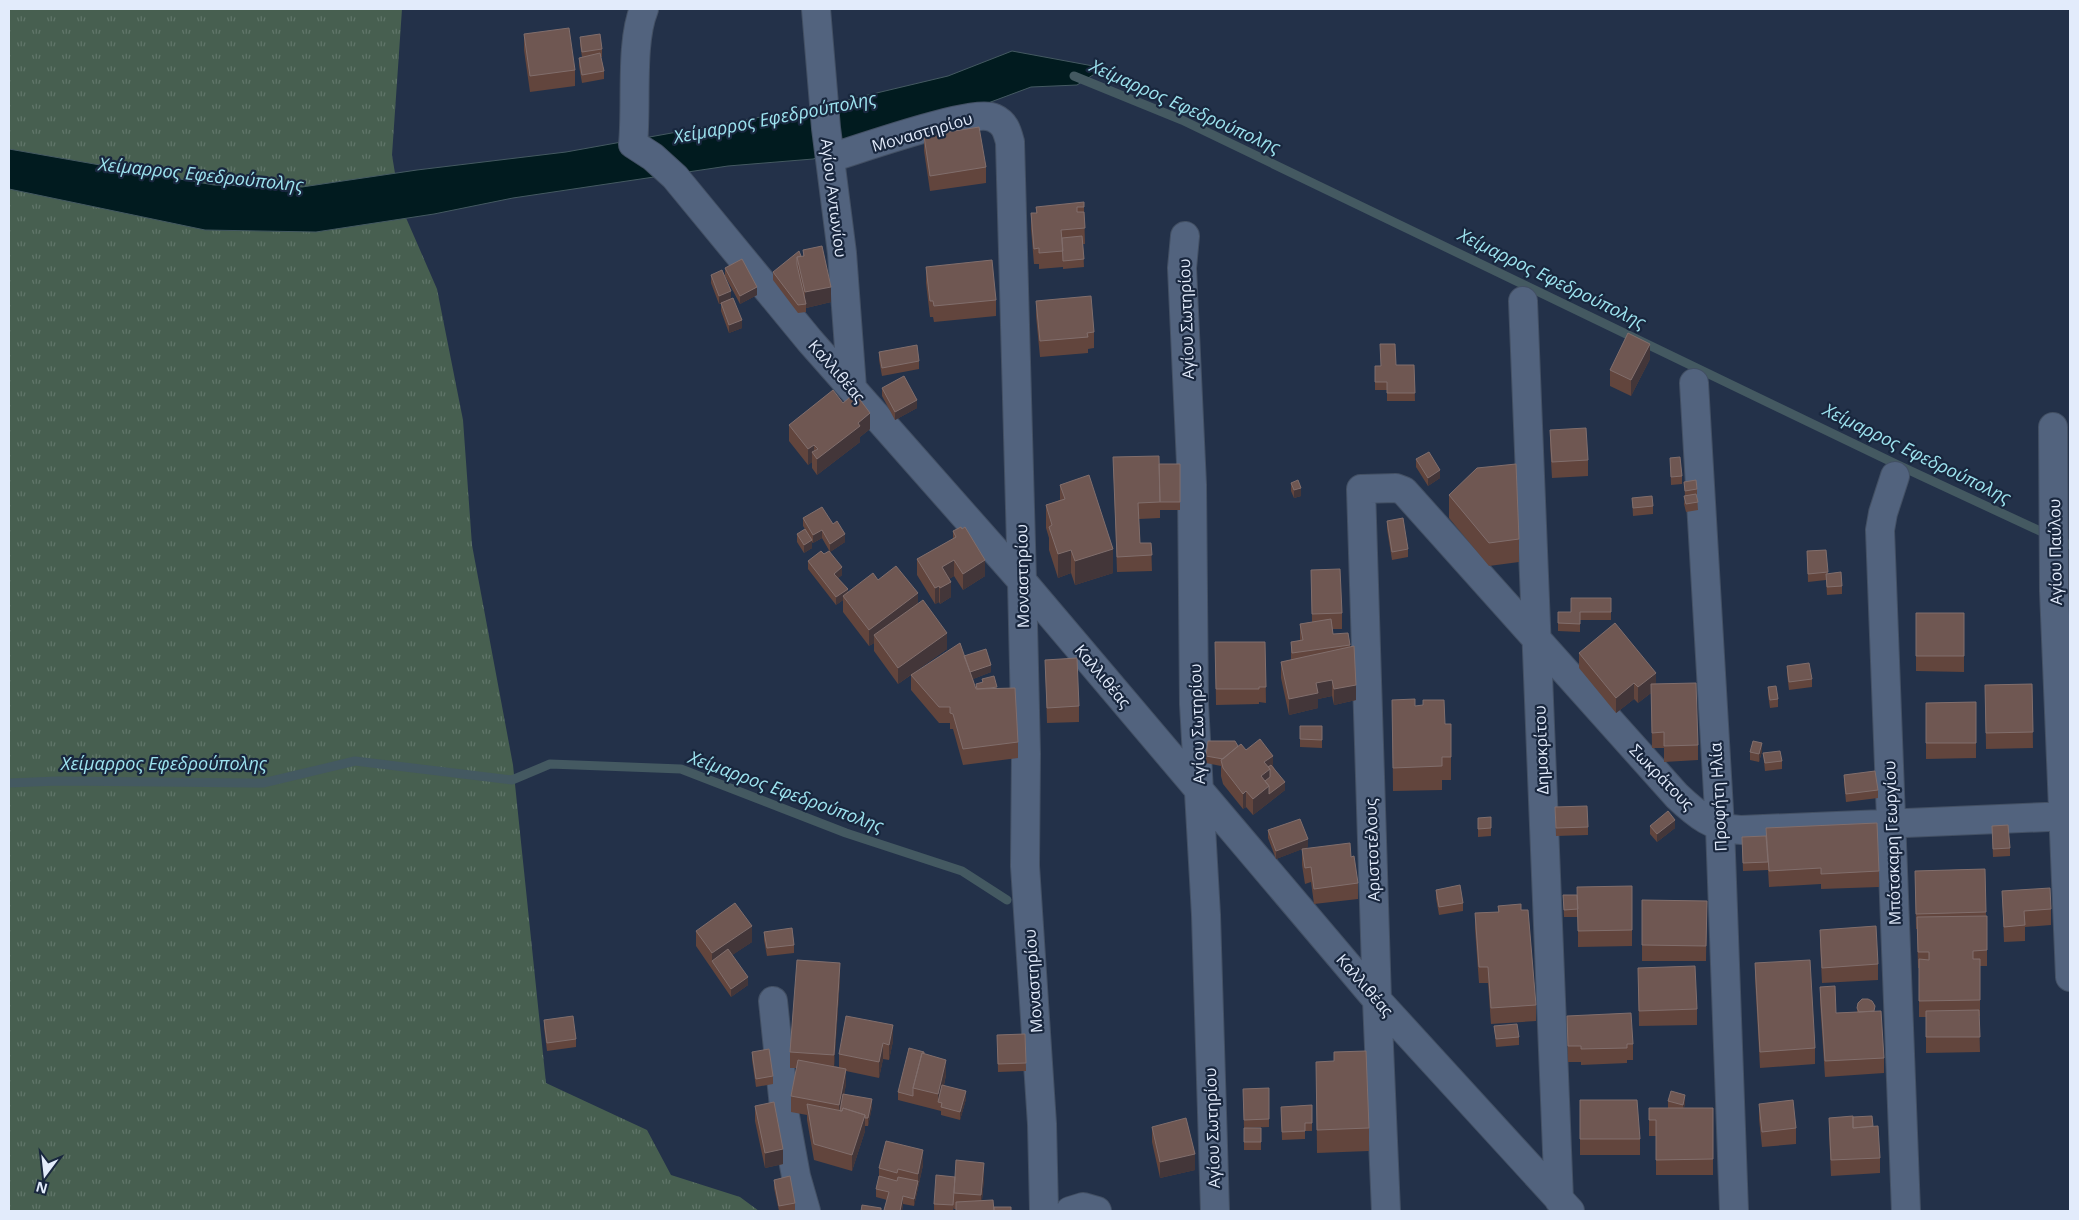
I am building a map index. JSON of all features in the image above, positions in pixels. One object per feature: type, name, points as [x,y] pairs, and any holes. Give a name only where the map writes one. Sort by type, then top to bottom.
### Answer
[{"type":"street","name":"Καλλιθέας","points":[[644,9],[641,17],[636,63],[636,119],[633,144],[653,157],[675,177],[852,388],[1022,581],[1377,1000],[1565,1205]]},
{"type":"street","name":"Αγίου Αντωνίου","points":[[816,9],[826,128],[842,253],[852,388]]},
{"type":"street","name":"Μοναστηρίου","points":[[830,158],[944,123],[982,115],[993,117],[1006,127],[1010,142],[1026,754],[1025,866],[1042,1124],[1044,1211]]},
{"type":"street","name":"Αγίου Σωτηρίου","points":[[1185,236],[1182,268],[1192,485],[1194,704],[1206,915],[1215,1211]]},
{"type":"street","name":"Δημοκρίτου","points":[[1523,301],[1538,640],[1542,792],[1565,1205]]},
{"type":"street","name":"Προφήτη Ηλία","points":[[1694,383],[1720,826],[1734,1211]]},
{"type":"street","name":"Αγίου Παύλου","points":[[2053,426],[2054,590],[2066,816],[2070,977]]},
{"type":"street","name":"Μπότσκαρη Γεωργίου","points":[[1895,476],[1880,530],[1906,1211]]},
{"type":"street","name":"Σωκράτους","points":[[1361,489],[1396,488],[1404,492],[1677,796],[1704,819],[1720,826],[1742,830],[2066,816]]},
{"type":"street","name":"Αριστοτέλους","points":[[1361,489],[1377,1000],[1386,1211]]},
{"type":"street","points":[[773,1000],[785,1116],[796,1176],[806,1211]]},
{"type":"street","points":[[1070,1211],[1083,1207],[1097,1211]]},
{"type":"green space","points":[[9,9],[402,9],[392,155],[400,204],[437,289],[463,420],[472,545],[513,765],[546,1083],[647,1130],[671,1175],[740,1197],[759,1211],[9,1211]]},
{"type":"water","points":[[1012,51],[1104,68],[1077,85],[1031,87],[894,138],[813,159],[728,166],[513,198],[434,214],[316,232],[205,230],[9,189],[9,149],[214,185],[302,187],[417,170],[566,152],[822,106],[948,76]]},
{"type":"building","points":[[569,28],[575,70],[530,76],[524,34]]},
{"type":"building","points":[[600,34],[602,49],[582,52],[580,37]]},
{"type":"building","points":[[600,53],[604,71],[582,75],[579,58]]},
{"type":"building","points":[[979,127],[986,167],[930,176],[924,136]]},
{"type":"building","points":[[1084,202],[1084,207],[1077,207],[1077,212],[1084,212],[1085,228],[1061,230],[1063,251],[1039,253],[1039,248],[1034,249],[1031,213],[1037,213],[1036,207]]},
{"type":"building","points":[[1082,236],[1084,259],[1063,261],[1062,238]]},
{"type":"building","points":[[822,246],[831,287],[805,292],[797,257],[804,256],[803,250]]},
{"type":"building","points":[[799,251],[801,256],[797,257],[797,265],[806,304],[798,305],[773,272]]},
{"type":"building","points":[[742,259],[757,287],[740,296],[725,268]]},
{"type":"building","points":[[992,260],[996,300],[934,306],[933,301],[930,301],[926,267]]},
{"type":"building","points":[[722,270],[731,291],[719,296],[711,275]]},
{"type":"building","points":[[1091,296],[1094,332],[1087,333],[1088,337],[1040,341],[1036,301]]},
{"type":"building","points":[[733,298],[742,320],[729,325],[721,303]]},
{"type":"building","points":[[1628,333],[1650,344],[1631,380],[1610,370]]},
{"type":"building","points":[[1380,344],[1395,344],[1396,365],[1414,365],[1415,393],[1387,393],[1387,382],[1375,382],[1375,366],[1381,366]]},
{"type":"building","points":[[917,345],[919,361],[882,368],[879,352]]},
{"type":"building","points":[[904,376],[917,400],[895,412],[882,388]]},
{"type":"building","points":[[833,390],[843,403],[855,393],[870,413],[858,423],[860,426],[817,459],[812,452],[818,449],[814,445],[808,449],[789,425]]},
{"type":"building","points":[[1586,428],[1588,460],[1552,462],[1550,430]]},
{"type":"building","points":[[1429,452],[1440,470],[1428,478],[1416,459]]},
{"type":"building","points":[[1159,456],[1160,502],[1138,503],[1140,543],[1151,543],[1152,555],[1117,557],[1113,457]]},
{"type":"building","points":[[1680,457],[1682,476],[1671,477],[1670,458]]},
{"type":"building","points":[[1159,464],[1180,464],[1180,502],[1160,502]]},
{"type":"building","points":[[1516,464],[1519,539],[1489,543],[1449,495],[1477,468]]},
{"type":"building","points":[[1089,475],[1113,549],[1075,561],[1071,550],[1058,554],[1049,527],[1052,525],[1046,505],[1065,499],[1060,485]]},
{"type":"building","points":[[1298,480],[1301,488],[1294,490],[1291,483]]},
{"type":"building","points":[[1696,480],[1697,489],[1685,491],[1684,482]]},
{"type":"building","points":[[1696,494],[1698,502],[1686,504],[1684,496]]},
{"type":"building","points":[[1652,496],[1653,506],[1633,508],[1632,498]]},
{"type":"building","points":[[822,507],[833,524],[837,521],[845,534],[830,544],[822,530],[813,535],[803,518]]},
{"type":"building","points":[[1403,518],[1408,549],[1392,552],[1387,521]]},
{"type":"building","points":[[961,527],[962,529],[965,527],[985,560],[963,574],[954,560],[942,567],[951,582],[940,588],[939,586],[935,588],[917,559],[956,537],[953,531]]},
{"type":"building","points":[[805,529],[812,540],[804,545],[797,534]]},
{"type":"building","points":[[1826,550],[1828,572],[1808,574],[1807,551]]},
{"type":"building","points":[[821,551],[824,554],[829,551],[842,567],[834,574],[848,589],[836,597],[808,561]]},
{"type":"building","points":[[896,566],[918,593],[869,630],[843,596],[873,573],[878,580]]},
{"type":"building","points":[[1340,569],[1342,613],[1312,614],[1311,570]]},
{"type":"building","points":[[1841,572],[1842,586],[1827,587],[1826,574]]},
{"type":"building","points":[[1571,598],[1611,598],[1611,612],[1580,612],[1580,624],[1558,623],[1558,612],[1571,612]]},
{"type":"building","points":[[923,600],[947,633],[898,668],[874,635]]},
{"type":"building","points":[[1916,613],[1964,613],[1964,656],[1916,656]]},
{"type":"building","points":[[1331,619],[1333,634],[1348,633],[1350,645],[1292,653],[1291,642],[1303,640],[1300,624]]},
{"type":"building","points":[[1615,623],[1656,673],[1638,687],[1634,683],[1616,698],[1579,653]]},
{"type":"building","points":[[1215,642],[1265,642],[1266,687],[1259,687],[1259,689],[1216,689]]},
{"type":"building","points":[[960,643],[976,689],[1015,688],[1018,742],[963,749],[953,714],[950,713],[950,707],[939,707],[911,675]]},
{"type":"building","points":[[1354,646],[1356,685],[1334,689],[1332,680],[1316,683],[1318,693],[1289,699],[1281,662]]},
{"type":"building","points":[[986,649],[991,665],[970,672],[964,656]]},
{"type":"building","points":[[1077,658],[1079,706],[1047,708],[1045,660]]},
{"type":"building","points":[[1809,663],[1812,679],[1789,682],[1787,666]]},
{"type":"building","points":[[994,676],[997,687],[977,689],[976,684],[983,682],[982,679]]},
{"type":"building","points":[[1696,683],[1698,745],[1664,746],[1664,732],[1652,733],[1651,684]]},
{"type":"building","points":[[2032,684],[2033,732],[1986,733],[1985,685]]},
{"type":"building","points":[[1776,686],[1778,699],[1770,700],[1768,687]]},
{"type":"building","points":[[1415,699],[1415,706],[1423,705],[1423,700],[1444,700],[1445,724],[1451,724],[1451,757],[1442,757],[1442,766],[1393,768],[1392,700]]},
{"type":"building","points":[[1976,702],[1976,743],[1926,743],[1926,703]]},
{"type":"building","points":[[1300,726],[1322,726],[1322,740],[1300,739]]},
{"type":"building","points":[[1260,739],[1273,756],[1264,762],[1270,769],[1261,776],[1269,786],[1253,799],[1246,791],[1243,794],[1223,768],[1221,760],[1241,744],[1246,750]]},
{"type":"building","points":[[1208,741],[1235,741],[1238,746],[1223,759],[1206,756]]},
{"type":"building","points":[[1753,741],[1762,743],[1759,754],[1750,752]]},
{"type":"building","points":[[1780,751],[1782,761],[1765,763],[1763,753]]},
{"type":"building","points":[[1271,765],[1285,782],[1269,794],[1269,786],[1265,781],[1270,777],[1270,769],[1268,767]]},
{"type":"building","points":[[1875,771],[1878,790],[1846,794],[1844,775]]},
{"type":"building","points":[[1587,806],[1588,827],[1556,828],[1555,807]]},
{"type":"building","points":[[1668,811],[1675,820],[1657,834],[1650,826]]},
{"type":"building","points":[[1491,817],[1491,828],[1478,829],[1478,818]]},
{"type":"building","points":[[1300,819],[1308,839],[1276,851],[1268,830]]},
{"type":"building","points":[[1877,823],[1879,871],[1821,874],[1821,868],[1769,871],[1766,828]]},
{"type":"building","points":[[2008,825],[2010,848],[1993,849],[1992,826]]},
{"type":"building","points":[[1766,836],[1768,862],[1743,863],[1742,837]]},
{"type":"building","points":[[1350,843],[1351,857],[1354,856],[1358,883],[1314,889],[1311,867],[1305,868],[1302,849]]},
{"type":"building","points":[[1985,869],[1986,912],[1916,914],[1915,871]]},
{"type":"building","points":[[1460,885],[1463,903],[1439,907],[1436,890]]},
{"type":"building","points":[[1632,886],[1632,930],[1578,931],[1577,887]]},
{"type":"building","points":[[2050,888],[2051,909],[2024,911],[2025,925],[2004,927],[2002,891]]},
{"type":"building","points":[[1563,895],[1577,895],[1578,909],[1564,910]]},
{"type":"building","points":[[1642,900],[1707,901],[1706,946],[1642,945]]},
{"type":"building","points":[[735,903],[752,926],[712,953],[696,931]]},
{"type":"building","points":[[1521,904],[1521,910],[1528,910],[1536,1005],[1491,1008],[1488,967],[1479,967],[1475,913],[1499,912],[1498,906]]},
{"type":"building","points":[[1987,916],[1987,950],[1973,951],[1973,959],[1980,959],[1980,1000],[1919,1001],[1919,959],[1929,960],[1929,952],[1918,952],[1917,917]]},
{"type":"building","points":[[1876,926],[1878,964],[1822,968],[1820,930]]},
{"type":"building","points":[[792,928],[794,945],[767,948],[764,932]]},
{"type":"building","points":[[728,949],[748,977],[731,989],[712,961]]},
{"type":"building","points":[[797,960],[840,963],[834,1055],[790,1052]]},
{"type":"building","points":[[1810,960],[1815,1048],[1760,1052],[1755,963]]},
{"type":"building","points":[[1695,966],[1697,1009],[1639,1011],[1638,968]]},
{"type":"building","points":[[1835,986],[1836,1013],[1881,1011],[1884,1058],[1825,1061],[1820,987]]},
{"type":"building","points":[[1862,999],[1872,1001],[1875,1006],[1874,1011],[1859,1012],[1857,1008],[1858,1003]]},
{"type":"building","points":[[1979,1010],[1980,1037],[1926,1037],[1926,1011]]},
{"type":"building","points":[[1631,1013],[1633,1044],[1627,1044],[1627,1048],[1581,1049],[1581,1046],[1568,1046],[1567,1016]]},
{"type":"building","points":[[573,1016],[576,1039],[547,1043],[544,1020]]},
{"type":"building","points":[[846,1016],[893,1025],[889,1045],[883,1043],[879,1062],[839,1054]]},
{"type":"building","points":[[1517,1024],[1519,1037],[1496,1039],[1494,1026]]},
{"type":"building","points":[[1025,1034],[1026,1063],[998,1064],[997,1035]]},
{"type":"building","points":[[909,1048],[924,1052],[922,1053],[913,1088],[913,1096],[898,1092]]},
{"type":"building","points":[[769,1049],[773,1076],[756,1079],[752,1052]]},
{"type":"building","points":[[1366,1051],[1369,1128],[1317,1130],[1316,1062],[1334,1061],[1334,1052]]},
{"type":"building","points":[[922,1053],[946,1060],[938,1094],[913,1088]]},
{"type":"building","points":[[798,1060],[846,1069],[839,1105],[791,1096]]},
{"type":"building","points":[[942,1085],[966,1091],[960,1112],[941,1107],[942,1103],[938,1102]]},
{"type":"building","points":[[1269,1088],[1269,1119],[1244,1120],[1243,1089]]},
{"type":"building","points":[[1671,1091],[1685,1095],[1683,1105],[1668,1101]]},
{"type":"building","points":[[843,1094],[872,1099],[868,1118],[865,1118],[865,1115],[843,1108],[840,1111]]},
{"type":"building","points":[[1580,1100],[1637,1100],[1640,1139],[1580,1139]]},
{"type":"building","points":[[1793,1100],[1796,1128],[1762,1132],[1759,1104]]},
{"type":"building","points":[[774,1102],[783,1149],[765,1153],[755,1106]]},
{"type":"building","points":[[807,1104],[842,1111],[843,1108],[865,1115],[852,1155],[814,1144]]},
{"type":"building","points":[[1312,1105],[1312,1123],[1305,1123],[1305,1131],[1282,1132],[1281,1107]]},
{"type":"building","points":[[1649,1108],[1713,1108],[1713,1159],[1656,1160],[1656,1120],[1649,1120]]},
{"type":"building","points":[[1853,1116],[1853,1128],[1878,1126],[1880,1158],[1831,1160],[1829,1118]]},
{"type":"building","points":[[1872,1116],[1873,1126],[1853,1128],[1853,1117]]},
{"type":"building","points":[[1186,1118],[1195,1154],[1160,1162],[1152,1127]]},
{"type":"building","points":[[1244,1128],[1261,1128],[1261,1142],[1244,1142]]},
{"type":"building","points":[[886,1141],[923,1150],[918,1174],[898,1169],[897,1173],[879,1168]]},
{"type":"building","points":[[956,1160],[984,1163],[981,1195],[954,1193]]},
{"type":"building","points":[[936,1175],[955,1177],[953,1205],[934,1204]]},
{"type":"building","points":[[790,1176],[795,1203],[779,1206],[774,1180]]},
{"type":"building","points":[[879,1176],[897,1181],[898,1177],[918,1181],[914,1199],[903,1196],[900,1211],[884,1210],[889,1192],[876,1189]]},
{"type":"building","points":[[993,1200],[994,1211],[956,1211],[956,1202]]},
{"type":"building","points":[[862,1205],[881,1208],[881,1211],[861,1211]]},
{"type":"building","points":[[994,1207],[1011,1207],[1011,1211],[994,1211]]},
{"type":"waterway","name":"Χείμαρρος Εφεδρούπολης","points":[[1074,76],[1182,120],[1898,465],[2070,545]]},
{"type":"waterway","name":"Χείμαρρος Εφεδρούπολης","points":[[9,783],[58,781],[263,783],[355,761],[512,780],[550,764],[681,769],[846,833],[962,871],[1007,900]]}]
